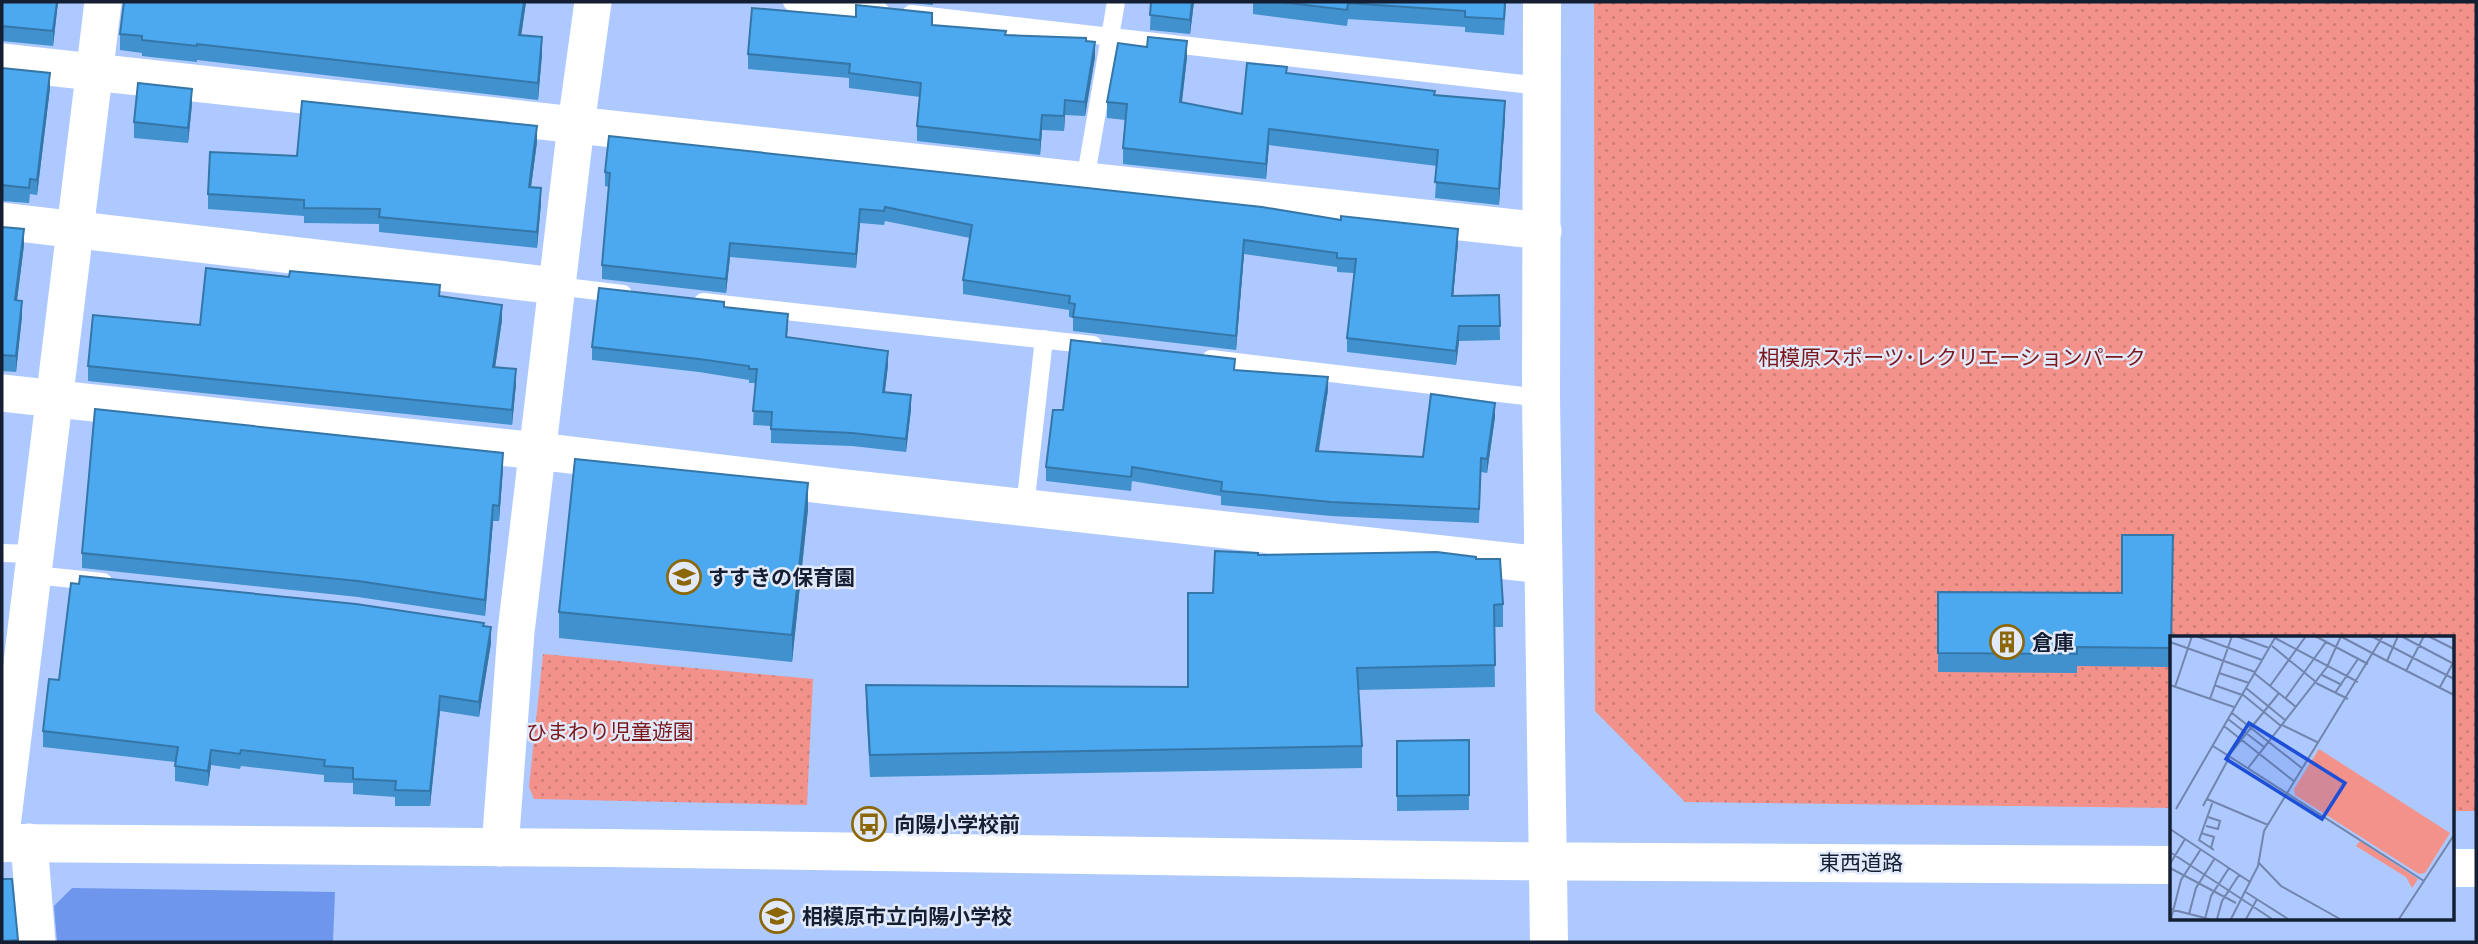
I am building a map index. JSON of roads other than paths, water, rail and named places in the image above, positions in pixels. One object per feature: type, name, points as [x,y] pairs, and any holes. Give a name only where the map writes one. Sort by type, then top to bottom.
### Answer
[{"type":"street","points":[[37,942],[11,837],[9,717],[24,560],[54,400],[103,2]]},
{"type":"street","points":[[500,848],[510,631],[537,451],[593,2]]},
{"type":"street","points":[[1542,2],[1541,398],[1550,859],[1549,942]]},
{"type":"street","points":[[2,62],[1543,231]]},
{"type":"street","points":[[2,221],[557,286]]},
{"type":"street","points":[[2,393],[1543,565]]},
{"type":"street","name":"東西道路","points":[[11,837],[500,848],[2170,865]]},
{"type":"street","points":[[2454,868],[2476,868]]},
{"type":"lane","points":[[793,2],[949,10],[1108,37],[1540,86]]},
{"type":"lane","points":[[1085,181],[1116,2]]},
{"type":"lane","points":[[557,286],[640,296]]},
{"type":"lane","points":[[682,300],[1113,348]]},
{"type":"lane","points":[[1025,507],[1044,339]]},
{"type":"lane","points":[[1196,357],[1541,398]]},
{"type":"lane","points":[[24,560],[115,583]]},
{"type":"water","points":[[72,888],[335,892],[333,942],[57,942],[54,906]]},
{"type":"place","name":"すすきの保育園","points":[[684,577]]},
{"type":"place","name":"倉庫","points":[[2007,642]]},
{"type":"place","name":"向陽小学校前","points":[[869,824]]},
{"type":"place","name":"相模原市立向陽小学校","points":[[777,916]]},
{"type":"park label","name":"相模原スポーツ･レクリエーションパーク","points":[[1952,357]]},
{"type":"park label","name":"ひまわり児童遊園","points":[[610,731]]}]
